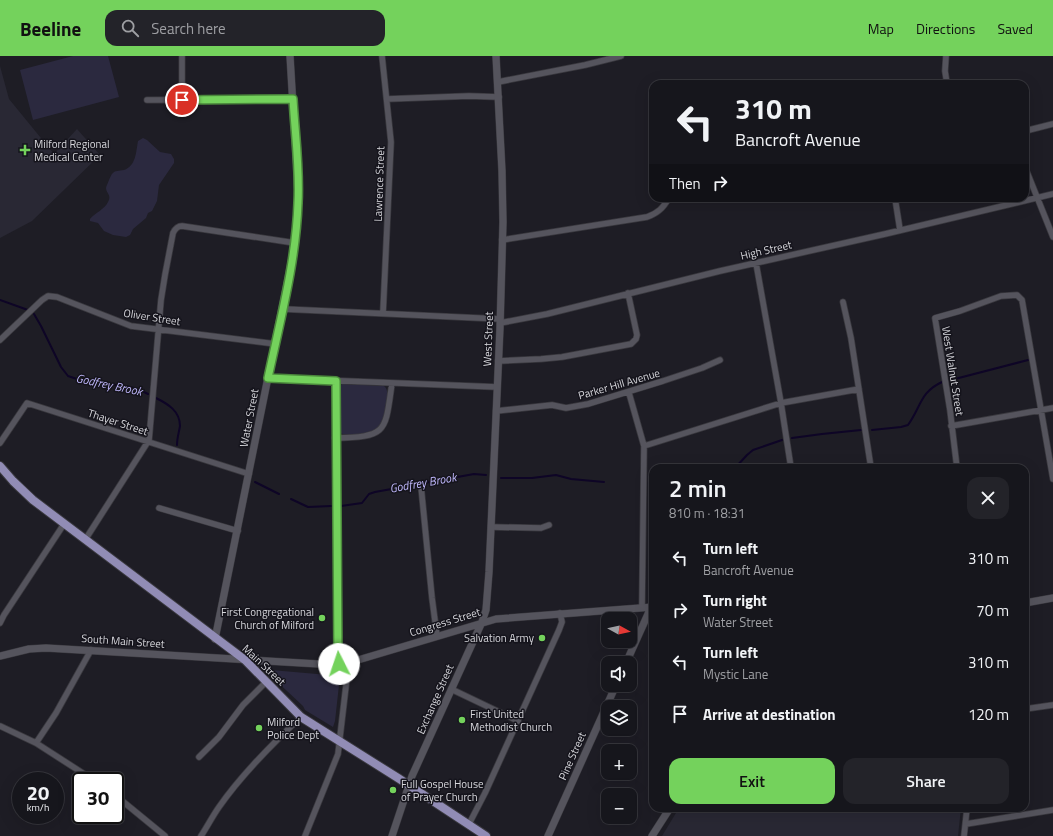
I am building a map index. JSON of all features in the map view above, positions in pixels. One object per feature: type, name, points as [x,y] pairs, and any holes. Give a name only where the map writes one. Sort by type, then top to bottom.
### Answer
[{"type":"main road","name":"Main Street","points":[[0,466],[26,494],[215,639],[245,660],[301,717],[486,836]]},
{"type":"street","points":[[182,56],[182,100]]},
{"type":"street","name":"Water Street","points":[[215,639],[276,344],[295,243],[298,195],[290,56]]},
{"type":"street","name":"Lawrence Street","points":[[382,56],[391,136],[383,313]]},
{"type":"street","name":"West Street","points":[[482,622],[486,610],[491,528],[500,321],[502,170],[496,56]]},
{"type":"street","points":[[498,82],[621,56]]},
{"type":"street","points":[[946,56],[945,71],[946,80]]},
{"type":"street","points":[[387,99],[469,96],[499,97]]},
{"type":"street","points":[[147,100],[293,99]]},
{"type":"street","points":[[1029,130],[1053,124]]},
{"type":"street","points":[[1029,176],[1053,237]]},
{"type":"street","name":"High Street","points":[[1029,199],[1053,194]]},
{"type":"street","points":[[502,240],[634,220],[655,214],[661,210],[666,202]]},
{"type":"street","points":[[896,202],[900,230]]},
{"type":"street","name":"High Street","points":[[282,309],[383,313],[500,321],[547,314],[628,293],[1016,202]]},
{"type":"street","points":[[85,540],[149,442],[151,435],[158,329],[165,273],[173,233],[178,227],[182,226],[295,243]]},
{"type":"street","points":[[756,263],[790,464]]},
{"type":"street","points":[[498,361],[541,360],[631,344],[637,336],[628,293]]},
{"type":"street","name":"West Walnut Street","points":[[956,464],[935,318],[960,311],[1001,296],[1017,295],[1022,300],[1034,361],[1041,410]]},
{"type":"street","name":"Oliver Street","points":[[0,340],[42,300],[49,296],[67,300],[124,324],[276,344]]},
{"type":"street","points":[[843,302],[851,338],[870,464]]},
{"type":"street","name":"Parker Hill Avenue","points":[[496,411],[552,405],[566,408],[574,407],[629,393],[702,368],[720,360]]},
{"type":"street","points":[[268,378],[497,387]]},
{"type":"street","points":[[306,836],[338,754],[347,677],[338,655],[335,438],[336,381]]},
{"type":"street","points":[[335,438],[370,436],[380,430],[387,418],[392,383]]},
{"type":"street","points":[[644,446],[781,403],[859,389]]},
{"type":"street","points":[[629,393],[644,446],[648,607],[648,614],[629,656]]},
{"type":"street","name":"Thayer Street","points":[[0,443],[27,403],[249,474]]},
{"type":"street","points":[[951,426],[1053,408]]},
{"type":"street","points":[[1041,410],[1053,479]]},
{"type":"street","points":[[422,486],[437,636]]},
{"type":"street","points":[[158,508],[238,531]]},
{"type":"street","points":[[0,623],[64,524]]},
{"type":"street","points":[[491,528],[540,528],[549,525]]},
{"type":"street","points":[[1029,602],[1053,598]]},
{"type":"street","name":"Congress Street","points":[[245,660],[342,664],[482,622],[511,617],[648,607]]},
{"type":"street","points":[[0,608],[6,612]]},
{"type":"street","points":[[469,824],[485,793],[559,630],[562,622],[560,613]]},
{"type":"street","name":"Exchange Street","points":[[392,836],[408,785],[482,622]]},
{"type":"street","name":"South Main Street","points":[[0,656],[29,649],[46,648],[245,660]]},
{"type":"street","points":[[36,744],[56,713],[91,650]]},
{"type":"street","points":[[199,757],[219,737],[243,705],[266,682]]},
{"type":"street","points":[[451,689],[518,721]]},
{"type":"street","name":"Pine Street","points":[[548,836],[613,692]]},
{"type":"street","points":[[1029,708],[1053,705]]},
{"type":"street","points":[[201,836],[218,808],[260,756],[301,717]]},
{"type":"street","points":[[0,726],[36,744],[81,772]]},
{"type":"street","points":[[124,802],[165,836]]},
{"type":"street","points":[[966,824],[1053,810]]},
{"type":"street","points":[[652,836],[667,812]]},
{"type":"street","points":[[964,836],[967,812]]},
{"type":"shaded area","points":[[73,56],[108,56],[119,97],[33,120],[20,70]]},
{"type":"shaded area","name":"Milford Regional Medical Center","points":[[0,66],[9,99],[54,154],[77,129],[100,155],[32,221],[0,238]]},
{"type":"shaded area","points":[[143,138],[160,152],[171,154],[174,159],[174,163],[159,185],[157,201],[152,211],[148,213],[146,218],[133,229],[130,235],[126,237],[113,235],[104,231],[98,223],[90,221],[90,219],[105,207],[109,200],[106,188],[112,174],[116,171],[124,170],[131,165],[135,158],[138,141]]},
{"type":"shaded area","points":[[342,384],[384,386],[388,399],[379,427],[370,432],[360,434],[349,435],[339,433],[339,389]]},
{"type":"shaded area","points":[[271,670],[340,676],[333,727],[305,710],[303,706],[271,676]]},
{"type":"shaded area","points":[[677,812],[961,812],[958,836],[662,836]]},
{"type":"waterway","name":"Godfrey Brook","points":[[0,300],[28,310]]},
{"type":"waterway","name":"Godfrey Brook","points":[[34,314],[61,367],[68,376],[83,381],[125,386],[138,389],[148,394]]},
{"type":"waterway","name":"Godfrey Brook","points":[[951,380],[1028,360]]},
{"type":"waterway","name":"Godfrey Brook","points":[[872,430],[908,425],[925,395],[929,390],[942,382]]},
{"type":"waterway","name":"Godfrey Brook","points":[[156,398],[169,406],[178,416],[180,426],[177,445]]},
{"type":"waterway","name":"Godfrey Brook","points":[[792,438],[861,430]]},
{"type":"waterway","name":"Godfrey Brook","points":[[739,464],[753,450],[782,440]]},
{"type":"waterway","name":"Godfrey Brook","points":[[341,506],[362,503],[369,494],[375,492],[474,474],[486,475]]},
{"type":"waterway","name":"Godfrey Brook","points":[[501,478],[532,478],[556,475],[571,479],[604,482]]},
{"type":"waterway","name":"Godfrey Brook","points":[[255,482],[279,494]]},
{"type":"waterway","name":"Godfrey Brook","points":[[291,499],[308,507],[331,506]]},
{"type":"place","name":"Milford Regional Medical Center","points":[[25,150]]},
{"type":"place","name":"First Congregational Church of Milford","points":[[322,618]]},
{"type":"place","name":"Salvation Army","points":[[542,638]]},
{"type":"place","name":"First United Methodist Church","points":[[462,720]]},
{"type":"place","name":"Milford Police Dept","points":[[259,728]]},
{"type":"place","name":"Full Gospel House of Prayer Church","points":[[393,790]]},
{"type":"route","points":[[182,100],[293,99],[298,208],[293,254],[268,378],[336,381],[335,438],[339,664]]}]
